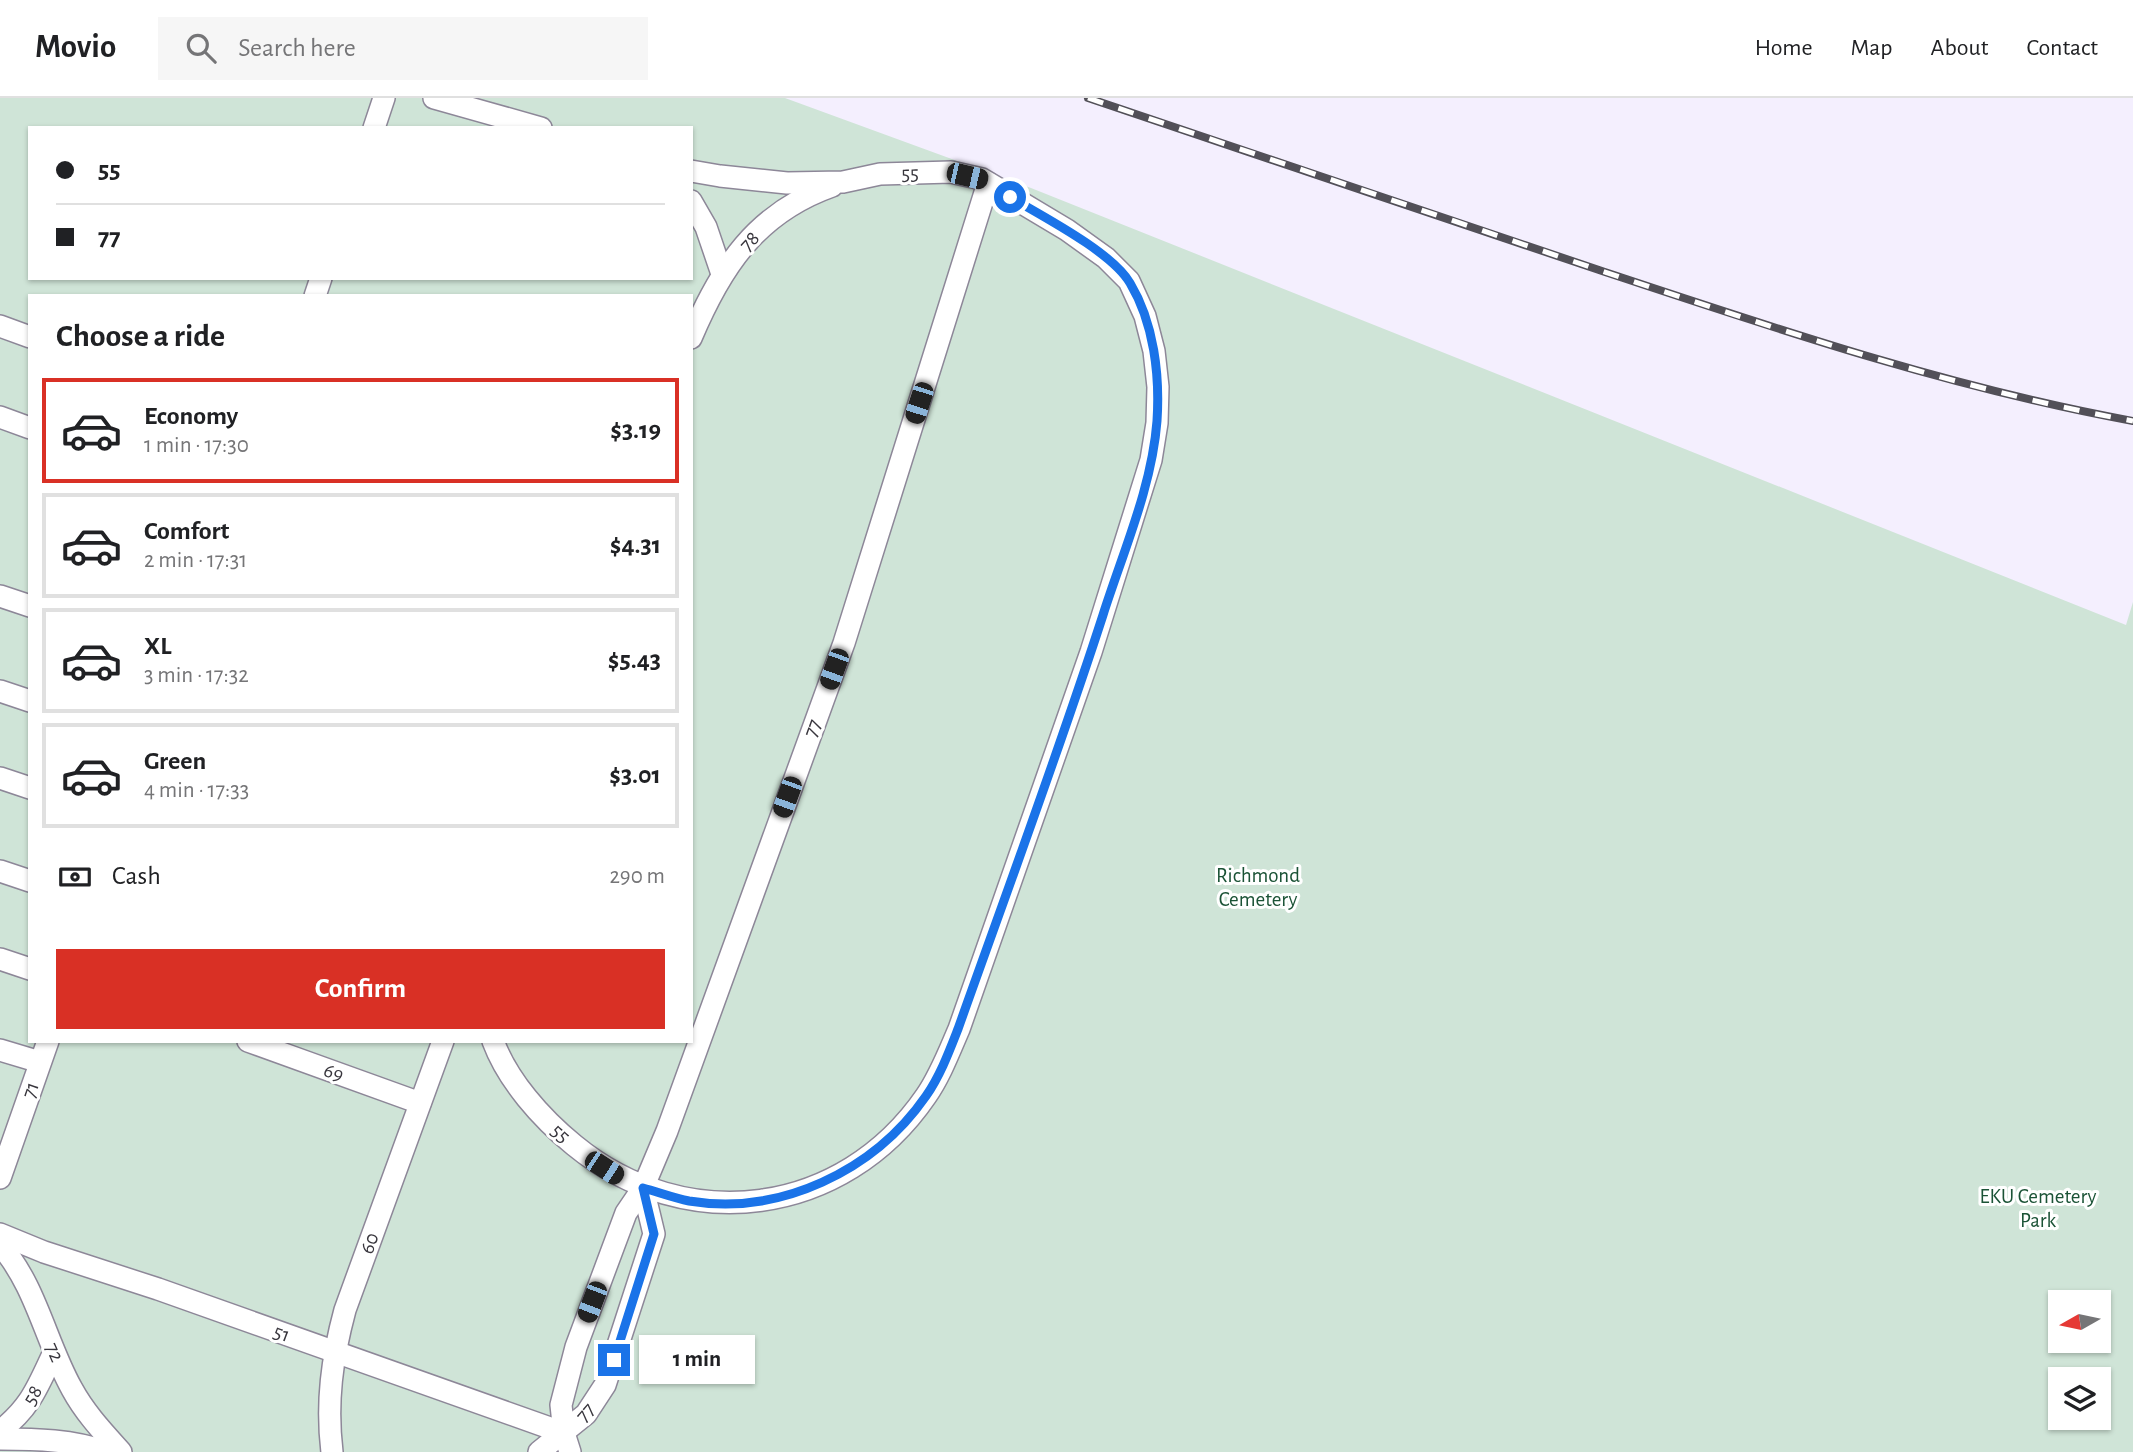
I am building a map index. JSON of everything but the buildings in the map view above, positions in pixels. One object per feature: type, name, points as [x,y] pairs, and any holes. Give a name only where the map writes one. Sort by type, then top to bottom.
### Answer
[{"type":"lane","points":[[375,126],[384,98]]},
{"type":"lane","points":[[434,98],[534,126]]},
{"type":"lane","name":"55","points":[[494,1043],[514,1079],[560,1134],[589,1158],[620,1178],[643,1188],[688,1201],[722,1204],[757,1202],[792,1194],[855,1165],[882,1145],[927,1095],[944,1064],[958,1029],[1091,652],[1151,460],[1157,424],[1158,387],[1154,351],[1144,316],[1129,281],[1106,258],[1067,230],[988,183],[951,172],[880,174],[844,182],[788,183],[693,171]]},
{"type":"lane","name":"78","points":[[693,333],[722,274],[756,232],[785,209],[816,192],[844,182]]},
{"type":"lane","name":"77","points":[[567,1443],[562,1405],[576,1347],[626,1213],[643,1188],[667,1131],[844,643],[988,183]]},
{"type":"lane","points":[[693,204],[706,227],[722,274]]},
{"type":"lane","points":[[0,326],[28,336]]},
{"type":"lane","points":[[0,418],[28,427]]},
{"type":"lane","points":[[0,596],[28,605]]},
{"type":"lane","points":[[0,691],[28,700]]},
{"type":"lane","points":[[0,778],[28,787]]},
{"type":"lane","points":[[0,871],[28,880]]},
{"type":"lane","points":[[0,959],[28,968]]},
{"type":"lane","name":"71","points":[[0,1178],[47,1043]]},
{"type":"lane","name":"69","points":[[254,1043],[420,1103]]},
{"type":"lane","name":"60","points":[[332,1452],[329,1394],[334,1351],[345,1310],[442,1043]]},
{"type":"lane","points":[[0,1050],[40,1062]]},
{"type":"lane","name":"77","points":[[567,1443],[610,1373],[654,1234],[643,1188]]},
{"type":"lane","name":"51","points":[[0,1234],[44,1252],[334,1351],[567,1443]]},
{"type":"lane","name":"72","points":[[0,1245],[25,1282],[72,1389],[91,1418],[121,1452]]},
{"type":"lane","name":"58","points":[[0,1431],[17,1418],[32,1399],[54,1352]]},
{"type":"lane","name":"58","points":[[0,1439],[59,1441],[88,1445],[107,1452]]},
{"type":"lane","points":[[539,1452],[567,1443]]},
{"type":"green space","name":"Richmond Cemetery","points":[[0,98],[785,98],[1031,188],[2126,625],[2133,602],[2133,1452],[0,1452]]},
{"type":"railway","points":[[1088,98],[1797,335],[1997,392],[2133,421]]},
{"type":"route","points":[[614,1360],[654,1234],[643,1188],[688,1201],[722,1204],[757,1202],[792,1194],[855,1165],[882,1145],[927,1095],[944,1064],[958,1029],[1091,652],[1151,460],[1157,424],[1158,387],[1154,351],[1144,316],[1129,281],[1106,258],[1067,230],[1010,197]]},
{"type":"park label","name":"EKU Cemetery Park","points":[[2038,1208]]}]
